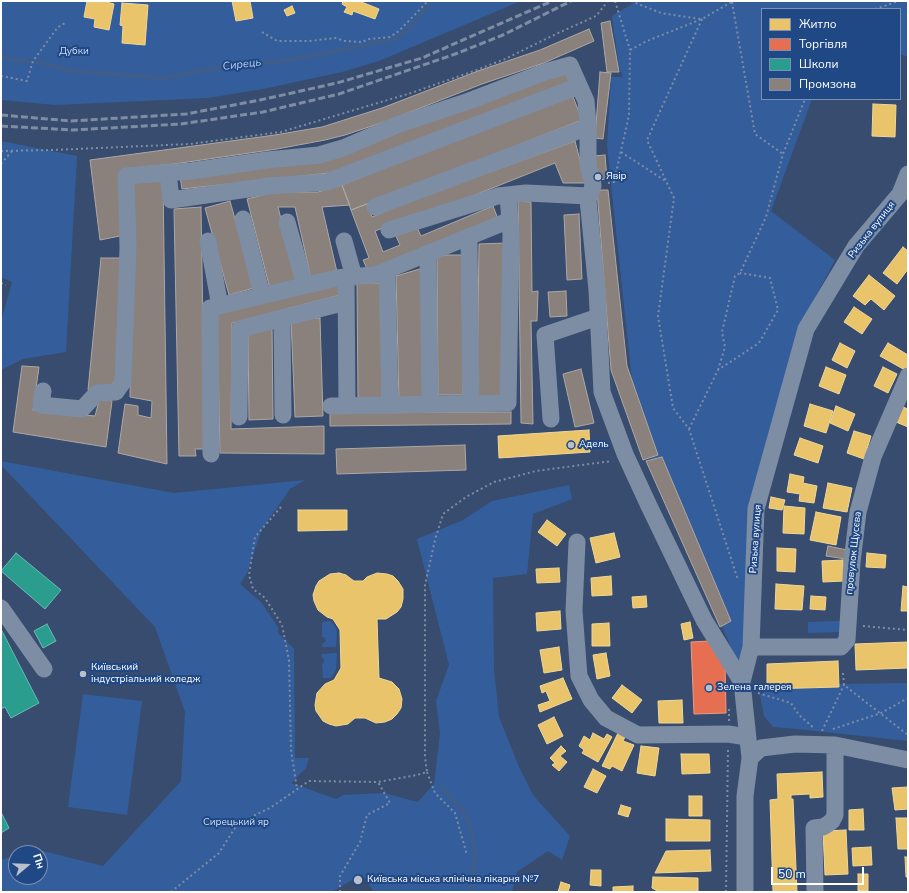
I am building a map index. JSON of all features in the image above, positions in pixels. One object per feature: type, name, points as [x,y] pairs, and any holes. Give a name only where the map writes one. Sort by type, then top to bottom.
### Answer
[{"type":"street","points":[[43,390],[41,405],[82,409],[97,393],[116,392],[123,382],[128,247],[126,176],[319,155],[343,148],[397,125],[469,101],[545,72],[570,65],[586,101],[588,166],[592,179],[591,191],[588,200],[598,317],[602,392],[625,454],[704,620],[748,687]]},
{"type":"street","points":[[168,172],[171,200],[269,186],[328,182],[579,86]]},
{"type":"street","points":[[375,207],[588,127]]},
{"type":"street","name":"Ризька вулиця","points":[[746,892],[745,796],[750,758],[747,737],[748,687],[751,647],[756,509],[806,329],[856,246],[900,194],[908,174]]},
{"type":"street","points":[[389,230],[498,196],[526,193],[591,191]]},
{"type":"street","points":[[344,241],[350,277],[346,302],[339,406],[508,403],[511,235],[508,195]]},
{"type":"street","points":[[243,219],[262,296]]},
{"type":"street","points":[[211,454],[210,308],[337,278],[375,275],[510,220]]},
{"type":"street","points":[[288,222],[305,285]]},
{"type":"street","points":[[469,237],[471,404]]},
{"type":"street","points":[[208,241],[220,306]]},
{"type":"street","points":[[428,254],[430,404]]},
{"type":"street","points":[[387,271],[390,405]]},
{"type":"street","points":[[239,417],[240,329],[346,302]]},
{"type":"street","points":[[551,419],[545,335],[598,317]]},
{"type":"street","points":[[282,318],[283,415]]},
{"type":"street","name":"провулок Щусєва","points":[[751,647],[841,647],[847,640],[852,562],[858,512],[874,457],[908,376]]},
{"type":"street","points":[[577,542],[574,611],[580,676],[591,700],[606,718],[638,735],[728,734],[747,737]]},
{"type":"street","points":[[1,608],[44,669]]},
{"type":"street","points":[[750,758],[761,748],[796,744],[835,745],[908,760]]},
{"type":"street","points":[[815,892],[814,828],[822,827],[828,824],[832,821],[835,815],[835,745]]},
{"type":"path","points":[[262,32],[276,41],[308,41],[334,38],[344,41],[362,42],[369,39],[390,37],[399,31],[428,1]]},
{"type":"path","points":[[1,151],[190,144],[281,132],[412,93],[505,59],[596,16],[608,1]]},
{"type":"path","points":[[591,191],[614,182],[628,115],[630,50],[616,1]]},
{"type":"path","points":[[631,1],[661,13],[702,19]]},
{"type":"path","points":[[630,50],[647,41],[702,19],[733,1],[755,134],[783,154]]},
{"type":"path","points":[[878,8],[899,1]]},
{"type":"path","points":[[702,19],[647,140],[674,198],[658,316],[673,408],[689,429],[738,582]]},
{"type":"path","points":[[1,76],[27,81],[33,61],[58,28],[65,23]]},
{"type":"path","points":[[689,429],[718,370],[725,347],[722,332],[735,276],[740,273],[766,217],[783,154],[805,100]]},
{"type":"path","points":[[1,164],[13,150]]},
{"type":"path","points":[[621,152],[667,182]]},
{"type":"path","points":[[718,370],[759,343],[778,310],[770,278],[740,273]]},
{"type":"path","points":[[1,283],[6,285]]},
{"type":"path","points":[[467,855],[455,813],[435,793],[427,772],[425,757],[425,585],[435,540],[443,514],[466,497],[494,482],[536,472],[615,460]]},
{"type":"path","points":[[281,507],[255,537],[249,575],[253,589],[265,598],[282,625],[289,660],[291,750],[297,789]]},
{"type":"path","points":[[848,625],[908,630]]},
{"type":"path","points":[[843,673],[844,685],[820,734],[881,713],[908,698]]},
{"type":"path","points":[[844,685],[908,736]]},
{"type":"path","points":[[748,687],[791,703],[799,715],[815,729]]},
{"type":"path","points":[[726,892],[729,705]]},
{"type":"path","points":[[171,892],[219,853],[238,823],[270,808],[309,781],[378,782],[427,772]]},
{"type":"path","points":[[340,892],[340,876],[360,842],[367,815],[390,803],[378,782]]},
{"type":"green space","name":"Дубки","points":[[1,1],[521,1],[379,61],[342,72],[263,89],[208,98],[55,105],[1,100]]},
{"type":"green space","points":[[637,1],[908,1],[908,57],[901,54],[901,8],[761,8],[761,100],[812,100],[771,211],[835,260],[797,331],[750,504],[746,643],[738,664],[654,467],[633,390],[607,146],[611,77],[623,77],[619,67],[612,16]]},
{"type":"green space","points":[[1,141],[77,156],[66,352],[23,359],[1,370],[1,321],[12,282],[1,277]]},
{"type":"green space","name":"Сирецький яр","points":[[1,461],[174,493],[305,480],[290,489],[262,529],[247,573],[240,584],[261,602],[278,627],[278,633],[294,649],[295,758],[309,758],[306,768],[291,783],[336,799],[343,795],[384,793],[418,802],[434,784],[440,733],[436,701],[449,665],[417,539],[463,520],[492,501],[569,485],[572,499],[533,514],[527,574],[493,578],[494,669],[499,717],[519,767],[533,795],[570,836],[562,860],[548,851],[517,872],[512,892],[374,892],[362,874],[332,892],[1,892],[1,860],[8,858],[8,885],[48,885],[48,852],[103,866],[181,781],[185,712],[155,627],[1,465]]},
{"type":"green space","points":[[331,621],[337,630],[336,647],[323,647],[322,644],[326,641],[324,637],[322,637],[322,622]]},
{"type":"green space","points":[[840,621],[841,632],[808,633],[808,622]]},
{"type":"green space","points":[[337,653],[336,670],[331,678],[323,678],[322,664],[324,659],[321,654]]},
{"type":"green space","points":[[908,683],[908,741],[773,727],[764,716],[760,695],[767,689],[839,687],[839,684]]},
{"type":"green space","points":[[83,694],[142,701],[127,815],[68,807]]},
{"type":"building: Житло","points":[[87,1],[103,1],[114,4],[109,30],[94,27],[95,19],[84,17]]},
{"type":"building: Житло","points":[[232,1],[250,1],[253,18],[236,21]]},
{"type":"building: Житло","points":[[343,1],[359,1],[379,9],[375,19],[353,11],[352,15],[344,12],[347,7],[342,4]]},
{"type":"building: Житло","points":[[122,3],[148,5],[145,45],[122,43],[123,26],[120,25]]},
{"type":"building: Житло","points":[[292,6],[295,13],[287,16],[284,10]]},
{"type":"building: Житло","points":[[873,104],[896,105],[895,137],[872,136]]},
{"type":"building: Житло","points":[[903,247],[908,251],[908,269],[897,284],[883,273]]},
{"type":"building: Житло","points":[[869,275],[895,296],[884,310],[871,299],[865,305],[853,296]]},
{"type":"building: Житло","points":[[854,307],[872,319],[862,334],[844,322]]},
{"type":"building: Житло","points":[[840,343],[855,351],[847,368],[832,360]]},
{"type":"building: Житло","points":[[888,343],[908,355],[908,365],[905,370],[880,356]]},
{"type":"building: Житло","points":[[826,367],[846,375],[839,394],[819,386]]},
{"type":"building: Житло","points":[[883,367],[897,374],[888,393],[874,386]]},
{"type":"building: Житло","points":[[810,404],[833,411],[826,433],[804,426]]},
{"type":"building: Житло","points":[[836,406],[855,414],[848,431],[830,423]]},
{"type":"building: Житло","points":[[903,407],[908,409],[908,427],[896,422]]},
{"type":"building: Житло","points":[[589,430],[590,452],[499,458],[498,436]]},
{"type":"building: Житло","points":[[854,431],[871,436],[864,459],[847,453]]},
{"type":"building: Житло","points":[[800,438],[823,446],[818,463],[794,455]]},
{"type":"building: Житло","points":[[790,474],[804,477],[803,483],[817,486],[814,503],[799,501],[800,494],[787,492]]},
{"type":"building: Житло","points":[[828,483],[852,488],[847,512],[823,508]]},
{"type":"building: Житло","points":[[771,497],[785,500],[782,510],[769,508]]},
{"type":"building: Житло","points":[[784,506],[805,508],[804,534],[783,533]]},
{"type":"building: Житло","points":[[298,510],[347,510],[347,530],[298,531]]},
{"type":"building: Житло","points":[[816,512],[841,517],[836,545],[810,540]]},
{"type":"building: Житло","points":[[547,520],[566,534],[557,546],[538,532]]},
{"type":"building: Житло","points":[[614,533],[620,557],[596,563],[590,538]]},
{"type":"building: Житло","points":[[777,548],[796,549],[795,572],[777,571]]},
{"type":"building: Житло","points":[[867,553],[886,555],[885,568],[866,567]]},
{"type":"building: Житло","points":[[843,560],[844,581],[823,582],[822,561]]},
{"type":"building: Житло","points":[[559,568],[560,582],[537,583],[536,569]]},
{"type":"building: Житло","points":[[339,573],[346,575],[354,581],[363,581],[367,577],[377,573],[387,574],[393,576],[403,589],[401,607],[397,612],[386,619],[377,619],[379,678],[392,682],[399,689],[402,699],[401,708],[397,714],[392,719],[385,722],[376,723],[365,718],[355,718],[348,724],[336,726],[323,721],[316,711],[315,705],[317,693],[325,684],[334,680],[341,668],[340,630],[333,619],[327,617],[318,610],[313,595],[319,581],[330,574]]},
{"type":"building: Житло","points":[[611,576],[612,595],[592,596],[591,578]]},
{"type":"building: Житло","points":[[776,584],[804,586],[802,610],[775,609]]},
{"type":"building: Житло","points":[[903,586],[908,587],[908,611],[901,611]]},
{"type":"building: Житло","points":[[646,596],[647,607],[633,608],[632,597]]},
{"type":"building: Житло","points":[[811,596],[826,597],[825,610],[810,609]]},
{"type":"building: Житло","points":[[560,611],[561,629],[537,631],[536,613]]},
{"type":"building: Житло","points":[[690,622],[693,638],[684,640],[681,624]]},
{"type":"building: Житло","points":[[609,623],[610,646],[592,646],[592,624]]},
{"type":"building: Житло","points":[[908,642],[908,668],[856,670],[855,644]]},
{"type":"building: Житло","points":[[559,647],[562,670],[544,673],[540,650]]},
{"type":"building: Житло","points":[[606,653],[610,676],[597,679],[593,655]]},
{"type":"building: Житло","points":[[838,661],[839,687],[767,689],[767,664]]},
{"type":"building: Житло","points":[[563,678],[572,699],[540,712],[538,705],[550,701],[546,691],[542,693],[540,686]]},
{"type":"building: Житло","points":[[622,685],[642,700],[632,713],[612,698]]},
{"type":"building: Житло","points":[[682,700],[683,723],[659,723],[658,701]]},
{"type":"building: Житло","points":[[554,717],[563,736],[547,744],[538,725]]},
{"type":"building: Житло","points":[[593,733],[604,739],[607,734],[612,737],[598,762],[582,753],[584,750],[579,746],[584,736],[590,740]]},
{"type":"building: Житло","points":[[618,733],[625,737],[623,741],[634,745],[622,771],[612,766],[610,769],[602,766]]},
{"type":"building: Житло","points":[[561,746],[566,751],[560,756],[567,762],[559,771],[552,765],[555,763],[550,758]]},
{"type":"building: Житло","points":[[641,746],[659,748],[655,776],[637,773]]},
{"type":"building: Житло","points":[[681,754],[709,754],[710,773],[682,774]]},
{"type":"building: Житло","points":[[593,769],[606,776],[597,793],[584,787]]},
{"type":"building: Житло","points":[[822,772],[823,797],[810,798],[810,794],[791,795],[791,799],[793,799],[797,892],[773,892],[770,800],[778,799],[777,774]]},
{"type":"building: Житло","points":[[908,787],[908,809],[895,810],[892,788]]},
{"type":"building: Житло","points":[[689,796],[702,796],[702,816],[689,816]]},
{"type":"building: Житло","points":[[621,805],[631,808],[628,817],[618,814]]},
{"type":"building: Житло","points":[[863,809],[864,830],[849,830],[849,810]]},
{"type":"building: Житло","points":[[896,818],[908,818],[908,849],[898,849]]},
{"type":"building: Житло","points":[[666,819],[710,820],[710,841],[666,841]]},
{"type":"building: Житло","points":[[846,830],[848,874],[825,875],[823,831]]},
{"type":"building: Житло","points":[[871,847],[872,865],[853,866],[852,848]]},
{"type":"building: Житло","points":[[710,850],[711,871],[655,873],[666,851]]},
{"type":"building: Житло","points":[[905,857],[908,857],[908,877],[906,877]]},
{"type":"building: Житло","points":[[591,870],[601,870],[601,886],[590,885]]},
{"type":"building: Житло","points":[[858,874],[868,874],[868,891],[858,891]]},
{"type":"building: Житло","points":[[653,877],[698,878],[698,892],[659,892],[652,888]]},
{"type":"building: Житло","points":[[561,882],[570,885],[568,892],[558,892]]},
{"type":"building: Житло","points":[[633,886],[633,892],[613,892],[613,887]]},
{"type":"building: Торгівля","name":"Зелена галерея","points":[[710,641],[725,663],[726,713],[694,714],[691,642]]},
{"type":"building: Школи","points":[[16,553],[61,590],[45,609],[1,571]]},
{"type":"building: Школи","points":[[47,624],[56,641],[43,648],[34,631]]},
{"type":"building: Школи","points":[[1,629],[39,703],[11,718],[5,707],[1,709]]},
{"type":"building: Школи","points":[[1,812],[9,828],[1,833]]},
{"type":"building: Промзона","points":[[610,21],[619,72],[607,72],[601,23]]},
{"type":"building: Промзона","points":[[589,29],[594,41],[544,63],[482,84],[387,121],[345,135],[277,149],[174,164],[122,169],[125,235],[100,240],[90,160],[275,135],[322,127],[382,108],[478,71],[540,50]]},
{"type":"building: Промзона","points":[[567,70],[571,83],[329,173],[182,189],[180,176],[323,159]]},
{"type":"building: Промзона","points":[[600,72],[611,73],[603,139],[595,138]]},
{"type":"building: Промзона","points":[[572,94],[582,120],[351,210],[342,185]]},
{"type":"building: Промзона","points":[[575,141],[586,183],[563,183],[555,163],[475,195],[375,231],[383,252],[400,245],[395,234],[416,225],[421,236],[493,206],[498,219],[369,273],[363,260],[369,258],[351,210],[367,204],[372,217],[408,202]]},
{"type":"building: Промзона","points":[[605,155],[607,179],[596,180],[594,156]]},
{"type":"building: Промзона","points":[[163,180],[167,464],[118,453],[125,404],[138,406],[138,415],[151,418],[152,401],[130,397],[133,183]]},
{"type":"building: Промзона","points":[[342,185],[350,205],[322,207],[337,272],[311,278],[295,207],[278,207],[297,282],[270,289],[247,199],[274,192],[318,192]]},
{"type":"building: Промзона","points":[[597,190],[608,190],[627,366],[658,455],[643,460],[611,370]]},
{"type":"building: Промзона","points":[[230,201],[254,288],[229,295],[205,208]]},
{"type":"building: Промзона","points":[[518,201],[531,202],[532,292],[538,291],[537,321],[531,321],[533,424],[521,423]]},
{"type":"building: Промзона","points":[[201,207],[205,449],[195,449],[196,456],[179,456],[174,209]]},
{"type":"building: Промзона","points":[[579,214],[582,279],[567,280],[564,215]]},
{"type":"building: Промзона","points":[[506,243],[502,398],[477,397],[479,244]]},
{"type":"building: Промзона","points":[[437,255],[462,255],[463,395],[438,395]]},
{"type":"building: Промзона","points":[[101,258],[123,258],[117,384],[88,390]]},
{"type":"building: Промзона","points":[[423,268],[423,402],[399,402],[396,276]]},
{"type":"building: Промзона","points":[[341,282],[344,294],[232,323],[231,429],[324,426],[324,454],[220,453],[217,314]]},
{"type":"building: Промзона","points":[[357,283],[381,283],[382,398],[358,398]]},
{"type":"building: Промзона","points":[[566,291],[567,316],[550,317],[548,292]]},
{"type":"building: Промзона","points":[[320,318],[323,416],[295,417],[291,319]]},
{"type":"building: Промзона","points":[[272,325],[273,419],[249,420],[248,333]]},
{"type":"building: Промзона","points":[[22,366],[39,367],[33,410],[95,416],[100,397],[112,401],[106,447],[13,432]]},
{"type":"building: Промзона","points":[[581,369],[594,423],[575,427],[563,374]]},
{"type":"building: Промзона","points":[[511,412],[511,424],[330,426],[330,413]]},
{"type":"building: Промзона","points":[[465,445],[466,470],[337,474],[336,449]]},
{"type":"building: Промзона","points":[[662,457],[731,621],[720,627],[646,461]]},
{"type":"building: Промзона","points":[[828,546],[847,550],[846,559],[826,556]]},
{"type":"waterway","name":"Сирець","points":[[35,61],[69,71],[164,78],[222,67],[289,60],[392,40],[407,31],[432,1]]},
{"type":"waterway","name":"Сирець","points":[[1,56],[14,60],[30,61]]},
{"type":"waterway","points":[[441,787],[462,809],[471,827],[475,855],[471,892]]},
{"type":"railway","points":[[1,115],[71,121],[186,114],[260,100],[337,83],[422,58],[552,1]]},
{"type":"railway","points":[[1,126],[73,130],[181,124],[263,112],[339,94],[458,53],[503,35],[571,1]]},
{"type":"place","name":"Явір","points":[[598,177]]},
{"type":"place","name":"Адель","points":[[571,445]]},
{"type":"place","name":"Київський індустріальний коледж","points":[[83,674]]},
{"type":"place","name":"Зелена галерея","points":[[709,688]]},
{"type":"place","name":"Київська міська клінічна лікарня №7","points":[[358,880]]}]
